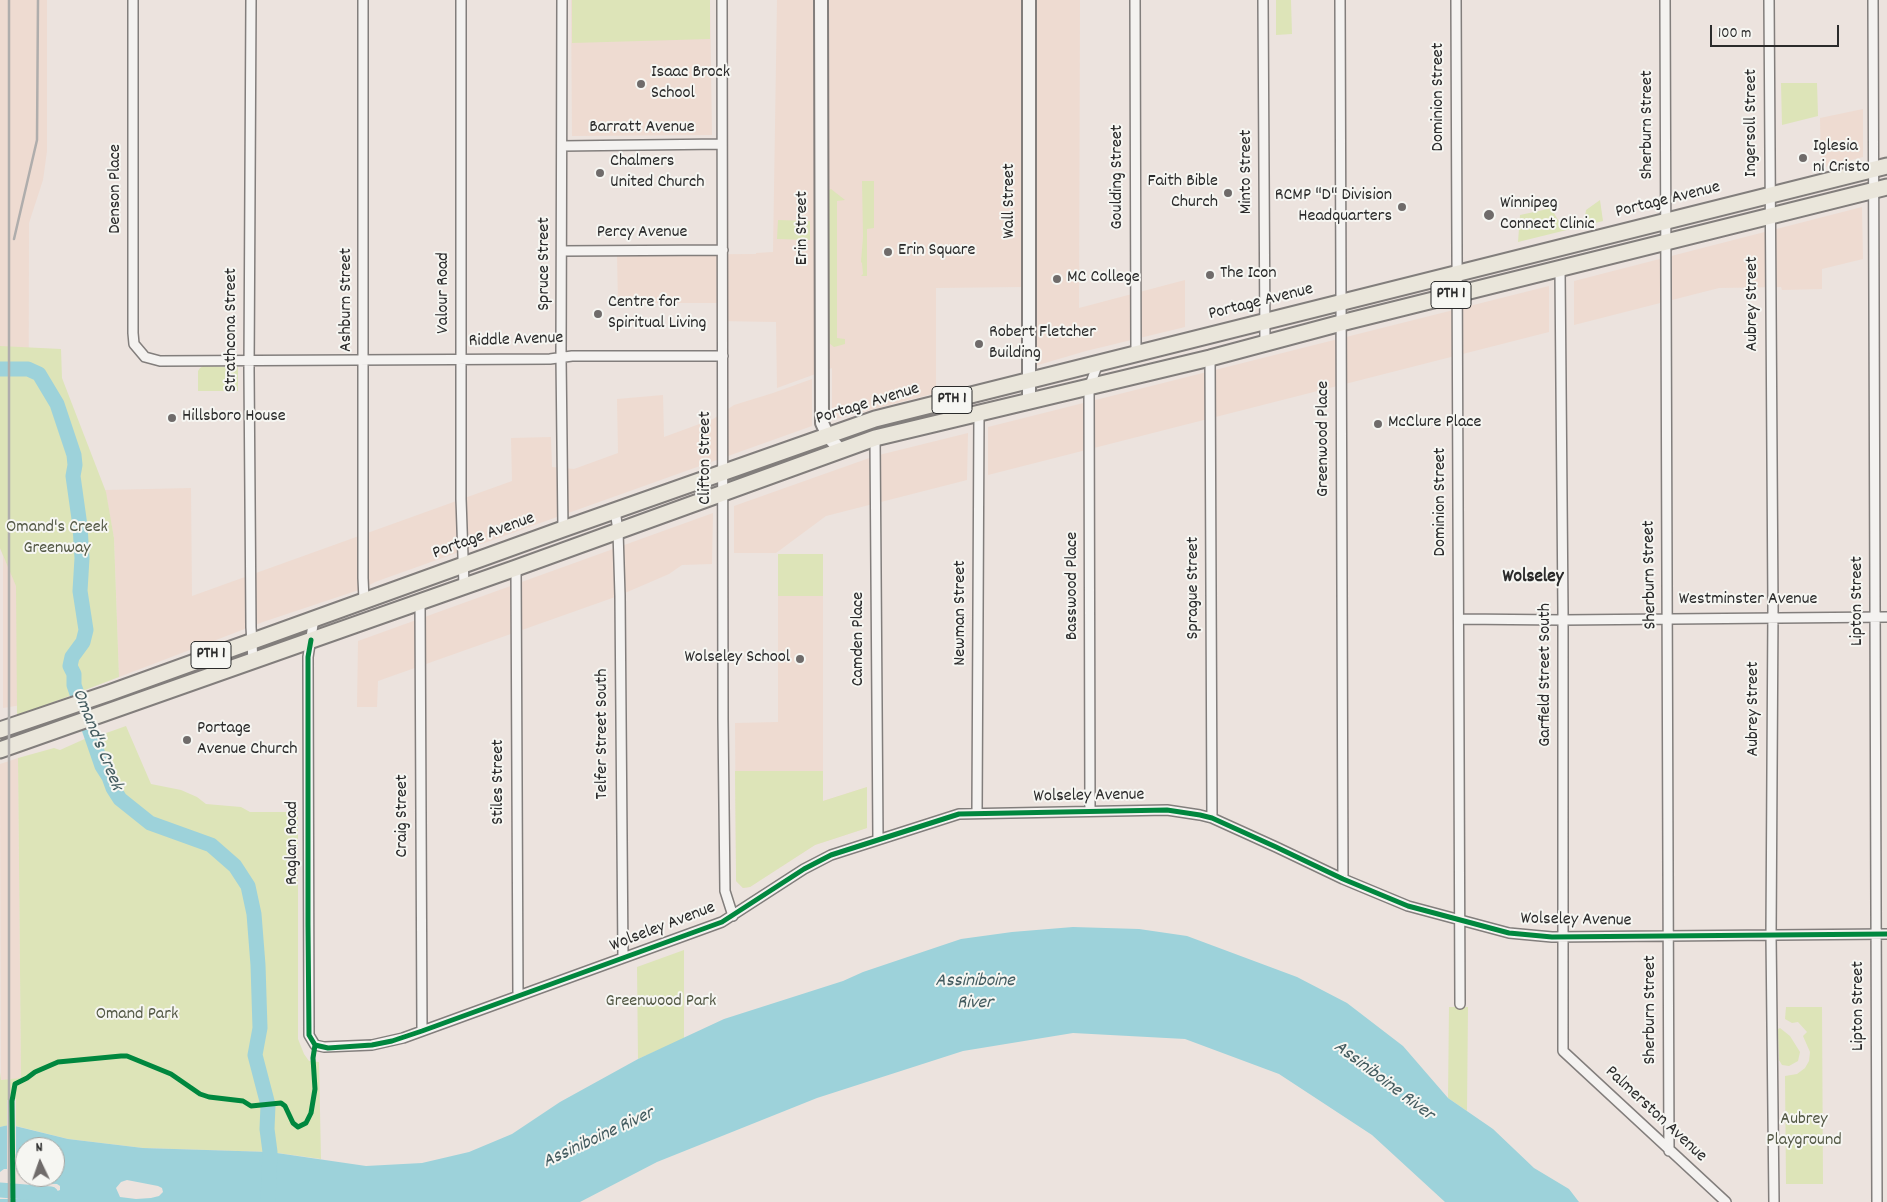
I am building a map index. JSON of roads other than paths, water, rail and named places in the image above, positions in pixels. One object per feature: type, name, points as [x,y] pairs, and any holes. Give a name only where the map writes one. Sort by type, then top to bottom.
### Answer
[{"type":"highway","name":"Portage Avenue","points":[[0,730],[109,693],[563,528],[875,419],[1880,168]]},
{"type":"highway","name":"Portage Avenue","points":[[0,750],[516,568],[875,438],[1089,388],[1456,294],[1665,244],[1880,189]]},
{"type":"main road","name":"Erin Street","points":[[821,0],[822,423],[828,436],[841,451]]},
{"type":"main road","name":"Wall Street","points":[[1029,0],[1029,402]]},
{"type":"street","name":"Denson Place","points":[[133,0],[133,338],[140,354],[150,360],[160,361]]},
{"type":"street","name":"Strathcona Street","points":[[251,0],[250,361],[253,661]]},
{"type":"street","name":"Ashburn Street","points":[[364,0],[364,600]]},
{"type":"street","name":"Valour Road","points":[[461,0],[461,499],[464,586]]},
{"type":"street","name":"Spruce Street","points":[[562,0],[561,357],[563,528]]},
{"type":"street","name":"Clifton Street","points":[[722,0],[725,890],[733,916]]},
{"type":"street","name":"Goulding Street","points":[[1135,0],[1136,353]]},
{"type":"street","name":"Minto Street","points":[[1263,0],[1265,343]]},
{"type":"street","name":"Greenwood Place","points":[[1340,0],[1343,879]]},
{"type":"street","name":"Dominion Street","points":[[1456,0],[1460,1004]]},
{"type":"street","name":"Sherburn Street","points":[[1665,0],[1669,1150]]},
{"type":"street","name":"Ingersoll Street","points":[[1769,0],[1769,217]]},
{"type":"street","name":"Lipton Street","points":[[1873,0],[1880,168],[1875,617],[1877,1202]]},
{"type":"street","name":"Barratt Avenue","points":[[562,146],[722,144]]},
{"type":"street","name":"Aubrey Street","points":[[1769,217],[1772,617],[1771,935],[1774,1202]]},
{"type":"street","name":"Percy Avenue","points":[[562,251],[723,250]]},
{"type":"street","name":"Garfield Street South","points":[[1560,270],[1563,620],[1563,1051]]},
{"type":"street","name":"Riddle Avenue","points":[[160,361],[462,360],[550,359],[572,356],[723,356]]},
{"type":"street","name":"Sprague Street","points":[[1210,358],[1212,818]]},
{"type":"street","name":"Basswood Place","points":[[1090,811],[1089,388],[1098,363]]},
{"type":"street","name":"Newman Street","points":[[977,812],[979,414]]},
{"type":"street","name":"Camden Place","points":[[875,438],[878,839]]},
{"type":"street","name":"Telfer Street South","points":[[615,510],[618,530],[623,958]]},
{"type":"street","name":"Stiles Street","points":[[516,568],[518,996]]},
{"type":"street","name":"Craig Street","points":[[420,601],[422,1031]]},
{"type":"street","name":"Westminster Avenue","points":[[1459,619],[1887,617]]},
{"type":"street","name":"Raglan Road","points":[[314,618],[308,657],[308,924],[309,1035],[315,1045]]},
{"type":"street","name":"Wolseley Avenue","points":[[315,1045],[328,1048],[372,1045],[392,1041],[422,1031],[722,922],[821,859],[948,816],[977,812],[1167,810],[1212,818],[1276,846],[1343,879],[1408,906],[1509,933],[1533,936],[1887,934]]},
{"type":"street","name":"Palmerston Avenue","points":[[1563,1051],[1726,1202]]},
{"type":"water","name":"Assiniboine River","points":[[1073,927],[1139,929],[1187,936],[1297,977],[1347,1003],[1403,1046],[1448,1098],[1493,1129],[1534,1168],[1569,1189],[1579,1202],[1445,1202],[1372,1135],[1279,1074],[1185,1039],[1073,1033],[963,1051],[817,1098],[657,1162],[580,1202],[0,1202],[0,1199],[17,1199],[33,1191],[55,1192],[60,1190],[60,1187],[65,1187],[65,1138],[143,1148],[270,1152],[366,1166],[422,1163],[469,1152],[512,1134],[560,1102],[638,1059],[724,1019],[843,981],[863,972],[961,939],[1012,932]],"holes":[[[127,1180],[162,1188],[163,1192],[159,1196],[136,1199],[120,1197],[116,1188],[121,1182]]]},
{"type":"water","name":"Assiniboine River","points":[[11,1125],[60,1137],[15,1137],[15,1169],[4,1169],[0,1172],[0,1127]]},
{"type":"waterway","name":"Omand's Creek","points":[[0,369],[28,369],[39,374],[57,404],[74,455],[73,476],[80,526],[82,558],[80,591],[86,630],[83,642],[72,657],[70,666],[74,674],[74,685],[102,766],[120,799],[150,823],[211,845],[235,866],[248,886],[254,914],[258,965],[260,1028],[255,1055],[268,1105],[267,1129],[270,1152],[268,1202]]},
{"type":"waterway","name":"Assiniboine River","points":[[0,1190],[51,1194]]},
{"type":"railway","points":[[9,0],[9,1202]]},
{"type":"railway","points":[[14,239],[37,140],[38,0]]},
{"type":"place","name":"Isaac Brock School","points":[[641,84]]},
{"type":"place","name":"Iglesia ni Cristo","points":[[1803,158]]},
{"type":"place","name":"Chalmers United Church","points":[[600,173]]},
{"type":"place","name":"Faith Bible Church","points":[[1228,193]]},
{"type":"place","name":"RCMP \"D\" Division Headquarters","points":[[1402,207]]},
{"type":"place","name":"Winnipeg Connect Clinic","points":[[1489,215]]},
{"type":"place","name":"Erin Square","points":[[888,252]]},
{"type":"place","name":"The Icon","points":[[1210,275]]},
{"type":"place","name":"MC College","points":[[1057,279]]},
{"type":"place","name":"Centre for Spiritual Living","points":[[598,314]]},
{"type":"place","name":"Robert Fletcher Building","points":[[979,344]]},
{"type":"place","name":"Hillsboro House","points":[[172,418]]},
{"type":"place","name":"McClure Place","points":[[1378,424]]},
{"type":"place","name":"Wolseley School","points":[[800,659]]},
{"type":"place","name":"Portage Avenue Church","points":[[187,740]]},
{"type":"district","name":"Wolseley","points":[[1533,578]]},
{"type":"park label","name":"Omand's Creek Greenway","points":[[57,539]]},
{"type":"park label","name":"Greenwood Park","points":[[661,1003]]},
{"type":"park label","name":"Omand Park","points":[[137,1016]]},
{"type":"park label","name":"Aubrey Playground","points":[[1804,1131]]}]
